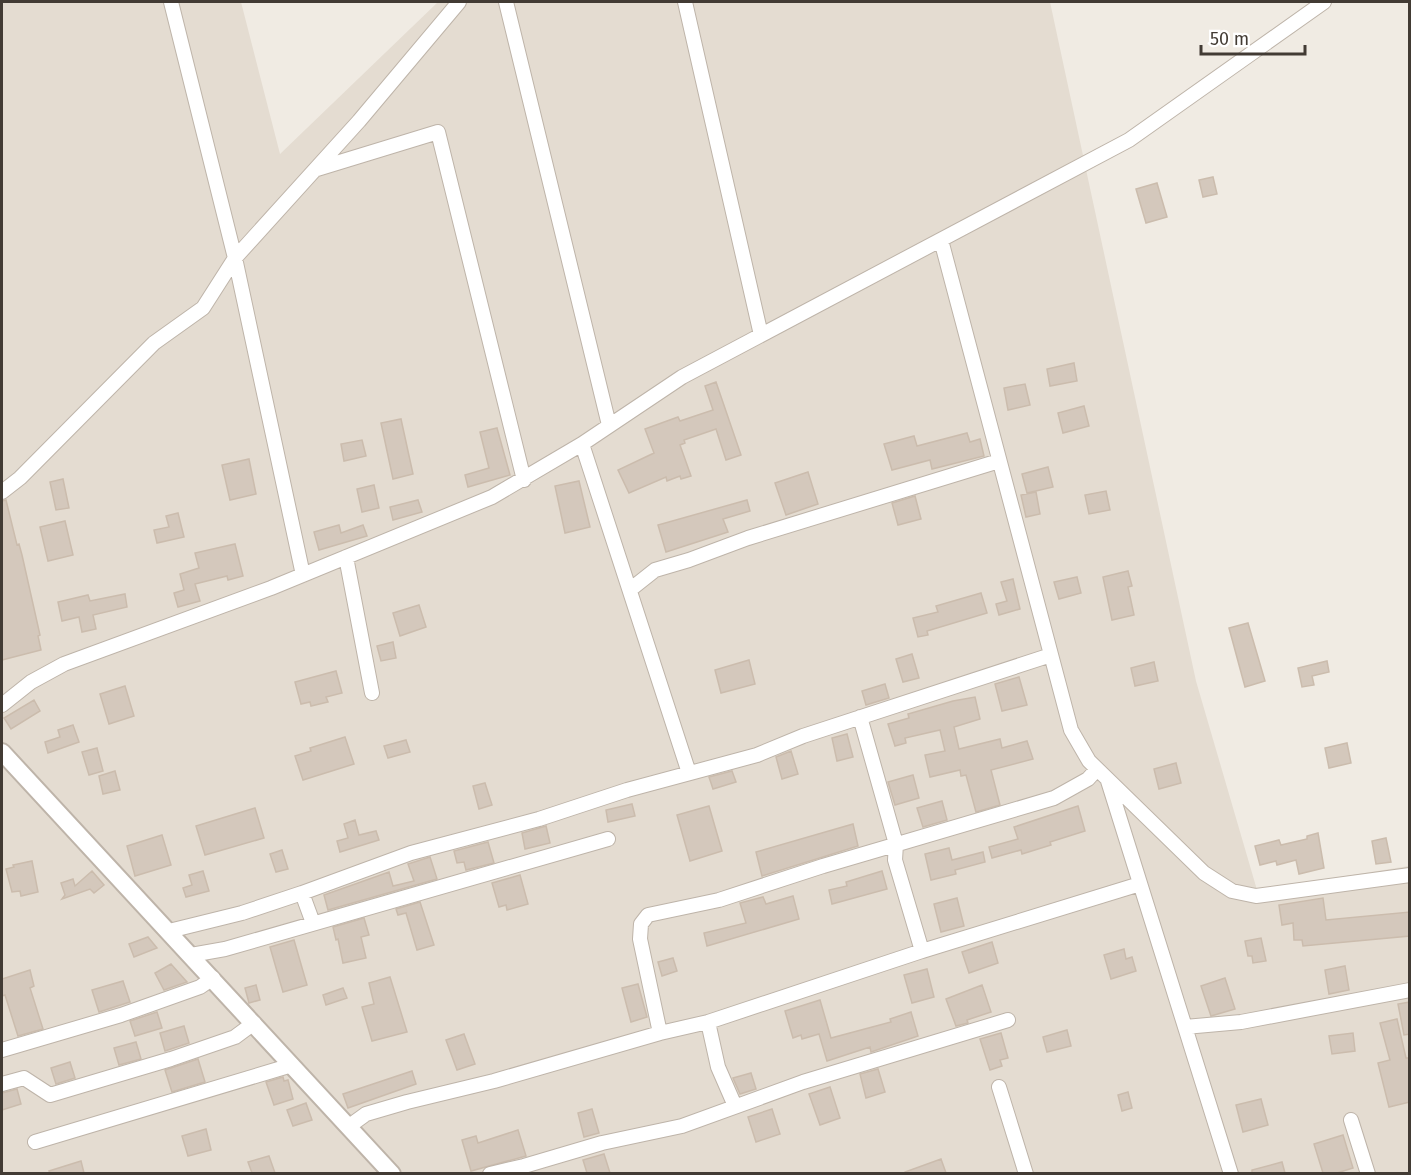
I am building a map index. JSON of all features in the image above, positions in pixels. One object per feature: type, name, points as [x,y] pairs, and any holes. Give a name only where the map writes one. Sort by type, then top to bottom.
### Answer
[{"type":"street","points":[[171,2],[235,258],[303,575]]},
{"type":"street","points":[[2,492],[20,478],[154,343],[202,308],[235,258],[359,121],[459,2]]},
{"type":"street","points":[[506,2],[609,425]]},
{"type":"street","points":[[685,2],[761,334]]},
{"type":"street","points":[[2,705],[31,682],[64,664],[303,575],[492,497],[525,480],[682,377],[1129,140],[1324,2]]},
{"type":"street","points":[[315,170],[438,132],[525,480]]},
{"type":"street","points":[[941,240],[1071,730],[1089,761],[1204,873],[1232,891],[1256,896],[1410,875]]},
{"type":"street","points":[[582,444],[689,773]]},
{"type":"street","points":[[631,589],[655,570],[748,538],[999,461]]},
{"type":"street","points":[[346,557],[372,693]]},
{"type":"street","points":[[169,931],[242,913],[411,853],[539,819],[617,793],[757,755],[785,742],[1051,655]]},
{"type":"street","points":[[860,717],[896,844],[894,861],[922,951]]},
{"type":"street","points":[[2,752],[392,1173]]},
{"type":"street","points":[[660,1033],[640,939],[641,924],[648,915],[719,900],[896,844],[1054,798],[1102,774]]},
{"type":"street","points":[[1102,774],[1140,884],[1232,1173]]},
{"type":"street","points":[[191,955],[225,949],[608,839]]},
{"type":"street","points":[[348,1127],[366,1114],[494,1081],[660,1033],[708,1022],[922,951],[1140,884]]},
{"type":"street","points":[[302,893],[313,923]]},
{"type":"street","points":[[2,1050],[121,1015],[200,987],[213,978]]},
{"type":"street","points":[[1185,1027],[1241,1022],[1410,990]]},
{"type":"street","points":[[490,1173],[544,1161],[602,1143],[682,1126],[803,1082],[1008,1020]]},
{"type":"street","points":[[708,1022],[718,1067],[735,1106]]},
{"type":"street","points":[[2,1084],[24,1078],[50,1095],[171,1059],[235,1037],[254,1023]]},
{"type":"street","points":[[35,1142],[292,1065]]},
{"type":"street","points":[[999,1087],[1026,1173]]},
{"type":"street","points":[[1351,1120],[1368,1173]]},
{"type":"shaded area","points":[[2,2],[241,2],[280,154],[438,2],[1050,2],[1196,681],[1257,890],[1409,866],[1409,1173],[2,1174]]},
{"type":"building","points":[[1213,177],[1217,194],[1203,197],[1199,180]]},
{"type":"building","points":[[1157,183],[1167,217],[1146,223],[1136,189]]},
{"type":"building","points":[[1074,363],[1077,381],[1050,386],[1047,369]]},
{"type":"building","points":[[716,382],[741,455],[726,460],[716,429],[684,440],[685,443],[680,445],[691,476],[681,479],[680,476],[667,481],[666,477],[629,493],[618,470],[654,453],[645,429],[678,417],[680,421],[713,410],[705,386]]},
{"type":"building","points":[[1025,384],[1030,405],[1008,410],[1004,388]]},
{"type":"building","points":[[1084,406],[1089,426],[1063,433],[1058,413]]},
{"type":"building","points":[[401,419],[413,474],[393,479],[381,423]]},
{"type":"building","points":[[497,428],[510,475],[468,487],[465,475],[489,468],[480,432]]},
{"type":"building","points":[[967,433],[970,442],[980,439],[984,456],[932,469],[930,460],[892,470],[884,444],[914,436],[917,446]]},
{"type":"building","points":[[362,440],[366,456],[344,461],[341,444]]},
{"type":"building","points":[[249,459],[256,494],[230,500],[222,465]]},
{"type":"building","points":[[1048,467],[1053,487],[1027,493],[1022,474]]},
{"type":"building","points":[[808,472],[818,504],[786,515],[775,483]]},
{"type":"building","points":[[63,479],[69,508],[56,510],[50,482]]},
{"type":"building","points":[[579,481],[590,527],[565,533],[555,486]]},
{"type":"building","points":[[374,485],[379,508],[362,512],[357,489]]},
{"type":"building","points":[[1106,491],[1110,510],[1089,514],[1085,495]]},
{"type":"building","points":[[1036,492],[1040,514],[1026,517],[1021,495]]},
{"type":"building","points":[[915,496],[921,519],[898,525],[892,503]]},
{"type":"building","points":[[6,500],[17,545],[19,544],[22,555],[40,635],[38,636],[41,650],[2,660],[2,501]]},
{"type":"building","points":[[418,500],[422,512],[393,520],[390,507]]},
{"type":"building","points":[[747,500],[750,511],[723,519],[728,532],[666,552],[658,525]]},
{"type":"building","points":[[178,513],[184,537],[157,543],[154,530],[169,527],[166,516]]},
{"type":"building","points":[[65,521],[73,555],[48,561],[40,527]]},
{"type":"building","points":[[339,525],[341,533],[363,525],[367,536],[319,550],[314,532]]},
{"type":"building","points":[[235,544],[243,576],[228,580],[227,576],[195,584],[200,601],[178,607],[174,593],[184,590],[180,574],[199,568],[195,553]]},
{"type":"building","points":[[1128,571],[1132,586],[1128,587],[1134,615],[1112,620],[1103,577]]},
{"type":"building","points":[[1077,577],[1081,593],[1059,599],[1054,582]]},
{"type":"building","points":[[1013,579],[1020,609],[999,615],[996,604],[1007,601],[1001,582]]},
{"type":"building","points":[[981,593],[987,613],[927,631],[928,635],[918,637],[913,618],[938,612],[936,606]]},
{"type":"building","points":[[125,594],[127,607],[93,615],[96,629],[82,632],[79,617],[62,621],[58,602],[88,595],[90,601]]},
{"type":"building","points":[[419,605],[426,627],[400,636],[393,613]]},
{"type":"building","points":[[1248,623],[1265,681],[1245,687],[1229,628]]},
{"type":"building","points":[[393,642],[396,658],[381,661],[377,646]]},
{"type":"building","points":[[912,654],[919,678],[903,682],[896,659]]},
{"type":"building","points":[[749,660],[755,684],[721,693],[715,670]]},
{"type":"building","points":[[1327,661],[1329,672],[1312,676],[1314,685],[1302,687],[1298,668]]},
{"type":"building","points":[[1154,662],[1158,681],[1135,686],[1131,668]]},
{"type":"building","points":[[336,671],[342,693],[326,697],[328,702],[311,706],[310,702],[301,704],[295,682]]},
{"type":"building","points":[[1019,677],[1027,705],[1002,711],[995,684]]},
{"type":"building","points":[[885,684],[889,698],[866,705],[862,691]]},
{"type":"building","points":[[125,686],[134,716],[109,724],[100,694]]},
{"type":"building","points":[[975,697],[980,719],[954,727],[959,749],[1000,739],[1002,748],[1027,741],[1033,759],[991,770],[1000,805],[976,812],[966,775],[961,776],[960,770],[930,777],[925,755],[945,751],[940,730],[905,738],[906,743],[895,746],[888,724],[909,718],[908,714]]},
{"type":"building","points":[[34,700],[40,711],[11,729],[4,718]]},
{"type":"building","points":[[73,725],[79,742],[48,753],[45,742],[60,737],[58,730]]},
{"type":"building","points":[[847,734],[853,757],[837,761],[832,738]]},
{"type":"building","points":[[345,737],[354,764],[303,780],[295,756],[311,751],[310,748]]},
{"type":"building","points":[[406,740],[410,752],[388,758],[384,746]]},
{"type":"building","points":[[1347,743],[1351,763],[1329,768],[1325,748]]},
{"type":"building","points":[[97,748],[103,771],[89,775],[82,752]]},
{"type":"building","points":[[791,751],[798,774],[782,779],[776,757]]},
{"type":"building","points":[[1176,763],[1181,783],[1159,789],[1154,769]]},
{"type":"building","points":[[115,771],[120,790],[103,794],[99,776]]},
{"type":"building","points":[[732,771],[736,782],[713,789],[709,777]]},
{"type":"building","points":[[913,775],[919,798],[895,805],[888,782]]},
{"type":"building","points":[[485,783],[492,805],[479,809],[473,786]]},
{"type":"building","points":[[942,801],[947,820],[923,827],[917,808]]},
{"type":"building","points":[[632,804],[635,816],[608,822],[606,810]]},
{"type":"building","points":[[709,806],[722,851],[690,861],[677,815]]},
{"type":"building","points":[[1078,806],[1085,831],[1022,854],[1021,850],[992,858],[989,847],[1018,839],[1014,827]]},
{"type":"building","points":[[255,808],[264,838],[205,855],[196,826]]},
{"type":"building","points":[[355,820],[359,835],[376,831],[379,840],[340,852],[337,841],[348,838],[344,824]]},
{"type":"building","points":[[853,824],[858,846],[762,876],[756,852]]},
{"type":"building","points":[[546,826],[550,843],[525,849],[522,833]]},
{"type":"building","points":[[1318,833],[1324,868],[1299,874],[1296,860],[1277,865],[1276,861],[1260,865],[1255,846],[1279,840],[1281,845],[1307,839],[1307,836]]},
{"type":"building","points":[[162,835],[171,865],[135,876],[127,846]]},
{"type":"building","points":[[1386,838],[1391,862],[1376,864],[1372,841]]},
{"type":"building","points":[[488,842],[494,863],[466,870],[464,862],[457,863],[454,851]]},
{"type":"building","points":[[949,848],[952,860],[983,852],[985,862],[955,870],[956,874],[931,880],[925,854]]},
{"type":"building","points":[[282,850],[288,869],[276,872],[270,854]]},
{"type":"building","points":[[430,857],[437,879],[328,910],[324,895],[389,872],[393,886],[414,881],[408,864]]},
{"type":"building","points":[[32,861],[38,892],[21,896],[20,891],[12,892],[6,869]]},
{"type":"building","points":[[92,871],[104,885],[94,893],[90,889],[62,899],[65,895],[61,883],[73,879],[75,886]]},
{"type":"building","points":[[203,871],[209,891],[186,897],[183,888],[192,885],[189,875]]},
{"type":"building","points":[[882,871],[887,889],[832,904],[829,890],[847,886],[846,882]]},
{"type":"building","points":[[520,875],[528,904],[507,910],[506,905],[499,907],[492,883]]},
{"type":"building","points":[[793,896],[799,919],[707,946],[704,933],[746,923],[740,903],[763,897],[766,904]]},
{"type":"building","points":[[957,898],[964,926],[941,932],[934,904]]},
{"type":"building","points":[[1323,898],[1326,920],[1410,912],[1410,936],[1303,946],[1302,940],[1294,940],[1293,923],[1282,925],[1279,905]]},
{"type":"building","points":[[420,902],[434,945],[417,950],[406,913],[398,915],[396,909]]},
{"type":"building","points":[[364,918],[369,935],[361,937],[366,958],[343,963],[333,927]]},
{"type":"building","points":[[148,937],[157,948],[134,957],[129,944]]},
{"type":"building","points":[[1261,938],[1266,961],[1253,963],[1252,956],[1248,956],[1245,941]]},
{"type":"building","points":[[294,940],[307,985],[283,992],[270,947]]},
{"type":"building","points":[[992,942],[998,963],[969,973],[962,952]]},
{"type":"building","points":[[1124,949],[1126,959],[1132,957],[1136,971],[1111,979],[1104,955]]},
{"type":"building","points":[[673,958],[677,971],[662,976],[658,962]]},
{"type":"building","points":[[171,964],[187,982],[164,990],[155,973]]},
{"type":"building","points":[[1345,966],[1349,990],[1329,994],[1325,970]]},
{"type":"building","points":[[927,969],[934,997],[912,1003],[904,975]]},
{"type":"building","points":[[30,970],[34,986],[30,988],[43,1029],[18,1036],[5,995],[2,996],[2,979]]},
{"type":"building","points":[[390,977],[407,1032],[372,1041],[362,1007],[374,1004],[369,983]]},
{"type":"building","points":[[1225,978],[1235,1009],[1211,1016],[1201,986]]},
{"type":"building","points":[[123,981],[130,1002],[99,1012],[92,990]]},
{"type":"building","points":[[638,984],[647,1017],[631,1022],[622,988]]},
{"type":"building","points":[[256,985],[260,1000],[249,1003],[245,988]]},
{"type":"building","points":[[982,985],[991,1012],[956,1026],[946,999]]},
{"type":"building","points":[[343,988],[347,998],[326,1005],[323,995]]},
{"type":"building","points":[[820,1000],[831,1038],[891,1022],[890,1019],[911,1012],[918,1036],[871,1052],[870,1047],[827,1061],[819,1034],[802,1039],[801,1035],[793,1038],[785,1011]]},
{"type":"building","points":[[1410,1002],[1410,1034],[1404,1035],[1398,1004]]},
{"type":"building","points":[[157,1012],[162,1028],[135,1036],[130,1021]]},
{"type":"building","points":[[1397,1019],[1406,1058],[1410,1058],[1410,1102],[1389,1107],[1378,1063],[1390,1060],[1380,1023]]},
{"type":"building","points":[[184,1026],[189,1043],[165,1051],[160,1033]]},
{"type":"building","points":[[1067,1030],[1071,1046],[1047,1052],[1043,1037]]},
{"type":"building","points":[[1001,1033],[1008,1058],[1000,1060],[1002,1066],[990,1070],[980,1039]]},
{"type":"building","points":[[1353,1033],[1355,1051],[1332,1054],[1329,1036]]},
{"type":"building","points":[[464,1034],[475,1064],[457,1070],[446,1040]]},
{"type":"building","points":[[136,1042],[141,1059],[119,1065],[114,1048]]},
{"type":"building","points":[[198,1059],[205,1082],[172,1092],[165,1070]]},
{"type":"building","points":[[70,1062],[75,1078],[56,1084],[51,1068]]},
{"type":"building","points":[[878,1069],[885,1092],[866,1098],[860,1074]]},
{"type":"building","points":[[412,1071],[416,1084],[348,1108],[343,1094]]},
{"type":"building","points":[[751,1073],[756,1089],[740,1094],[733,1078]]},
{"type":"building","points":[[283,1077],[284,1081],[288,1080],[293,1099],[274,1105],[266,1082]]},
{"type":"building","points":[[830,1087],[840,1118],[820,1125],[809,1094]]},
{"type":"building","points":[[17,1089],[21,1104],[2,1110],[2,1093]]},
{"type":"building","points":[[1128,1092],[1132,1108],[1122,1111],[1118,1095]]},
{"type":"building","points":[[1261,1099],[1268,1125],[1243,1132],[1236,1105]]},
{"type":"building","points":[[306,1103],[312,1120],[293,1126],[287,1110]]},
{"type":"building","points":[[592,1109],[599,1133],[584,1137],[578,1113]]},
{"type":"building","points":[[772,1109],[780,1134],[756,1142],[748,1117]]},
{"type":"building","points":[[206,1129],[211,1150],[188,1156],[182,1136]]},
{"type":"building","points":[[518,1130],[526,1156],[471,1171],[462,1140],[476,1136],[478,1143]]},
{"type":"building","points":[[1343,1135],[1353,1168],[1337,1173],[1323,1173],[1314,1144]]},
{"type":"building","points":[[604,1154],[610,1173],[587,1173],[583,1160]]},
{"type":"building","points":[[269,1156],[275,1173],[252,1173],[248,1162]]},
{"type":"building","points":[[941,1159],[946,1173],[905,1173],[905,1172]]},
{"type":"building","points":[[81,1161],[84,1173],[50,1173],[49,1171]]},
{"type":"building","points":[[1282,1162],[1285,1173],[1252,1173],[1252,1170]]}]
